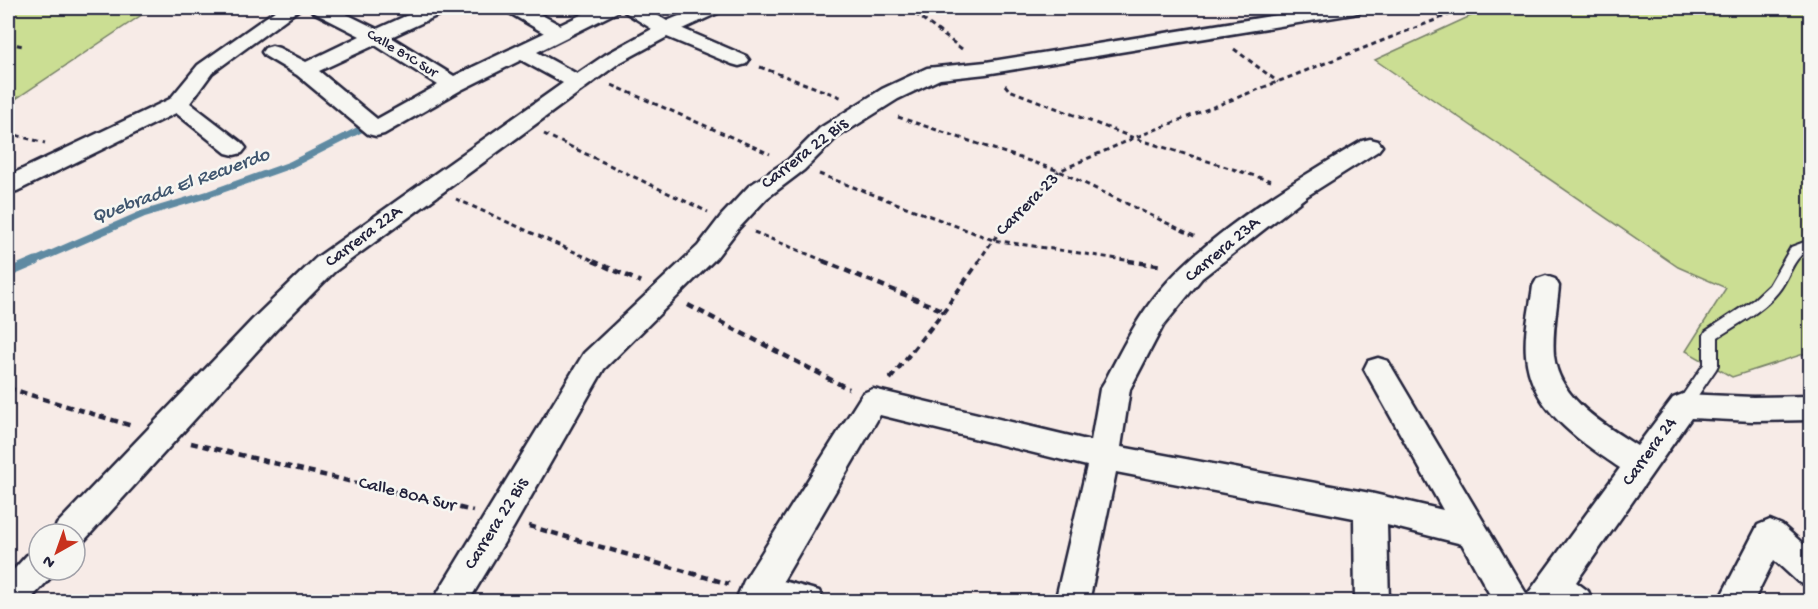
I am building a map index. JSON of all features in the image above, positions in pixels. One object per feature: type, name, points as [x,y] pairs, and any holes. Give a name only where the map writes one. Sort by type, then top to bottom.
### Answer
[{"type":"street","points":[[10,182],[178,104],[205,69],[291,8]]},
{"type":"street","name":"Calle 81C Sur","points":[[320,8],[375,36],[453,85]]},
{"type":"street","points":[[305,70],[438,8]]},
{"type":"street","points":[[515,8],[559,33]]},
{"type":"street","points":[[272,52],[305,70],[376,129],[453,85],[610,8]]},
{"type":"street","points":[[632,8],[666,29],[739,60]]},
{"type":"street","name":"Carrera 22A","points":[[80,522],[266,323],[325,265],[612,59],[666,29],[713,8]]},
{"type":"street","name":"Carrera 22 Bis","points":[[449,602],[502,518],[594,361],[707,252],[730,222],[758,192],[796,165],[828,133],[868,107],[935,73],[986,68],[1353,8]]},
{"type":"street","points":[[521,51],[584,79]]},
{"type":"street","points":[[178,104],[234,148]]},
{"type":"street","name":"Carrera 23A","points":[[1072,602],[1104,457],[1115,389],[1153,319],[1193,271],[1220,249],[1298,190],[1370,146]]},
{"type":"street","points":[[1546,286],[1540,357],[1546,383],[1575,420],[1641,465]]},
{"type":"street","points":[[1378,369],[1513,602]]},
{"type":"street","points":[[807,602],[754,597],[873,402],[1104,457],[1370,507],[1472,532]]},
{"type":"street","name":"Carrera 24","points":[[1557,596],[1641,465],[1683,406],[1792,410],[1810,408]]},
{"type":"street","points":[[1370,507],[1372,602]]},
{"type":"street","points":[[1735,602],[1770,535],[1810,571]]},
{"type":"street","points":[[8,599],[27,579]]},
{"type":"lane","points":[[1683,406],[1711,365],[1711,335],[1758,304],[1774,288],[1796,250],[1810,244]]},
{"type":"path","points":[[908,8],[986,68],[1009,90],[1134,138],[1298,190]]},
{"type":"path","name":"Carrera 23","points":[[873,402],[944,311],[993,240],[1059,171],[1134,138],[1466,8]]},
{"type":"path","points":[[8,43],[23,46]]},
{"type":"path","points":[[739,60],[868,107],[1059,171],[1220,249]]},
{"type":"path","points":[[584,79],[796,165],[993,240],[1193,271]]},
{"type":"path","name":"Calle 80A Sur","points":[[8,388],[161,435],[502,518],[754,597]]},
{"type":"green space","points":[[8,8],[152,8],[8,104]]},
{"type":"green space","points":[[1488,8],[1810,8],[1810,352],[1732,377],[1686,351],[1726,288],[1678,267],[1375,60]]},
{"type":"waterway","name":"Quebrada El Recuerdo","points":[[33,262],[143,214],[209,194],[290,165],[363,128]]},
{"type":"waterway","name":"Quebrada El Recuerdo","points":[[8,273],[36,261]]}]
